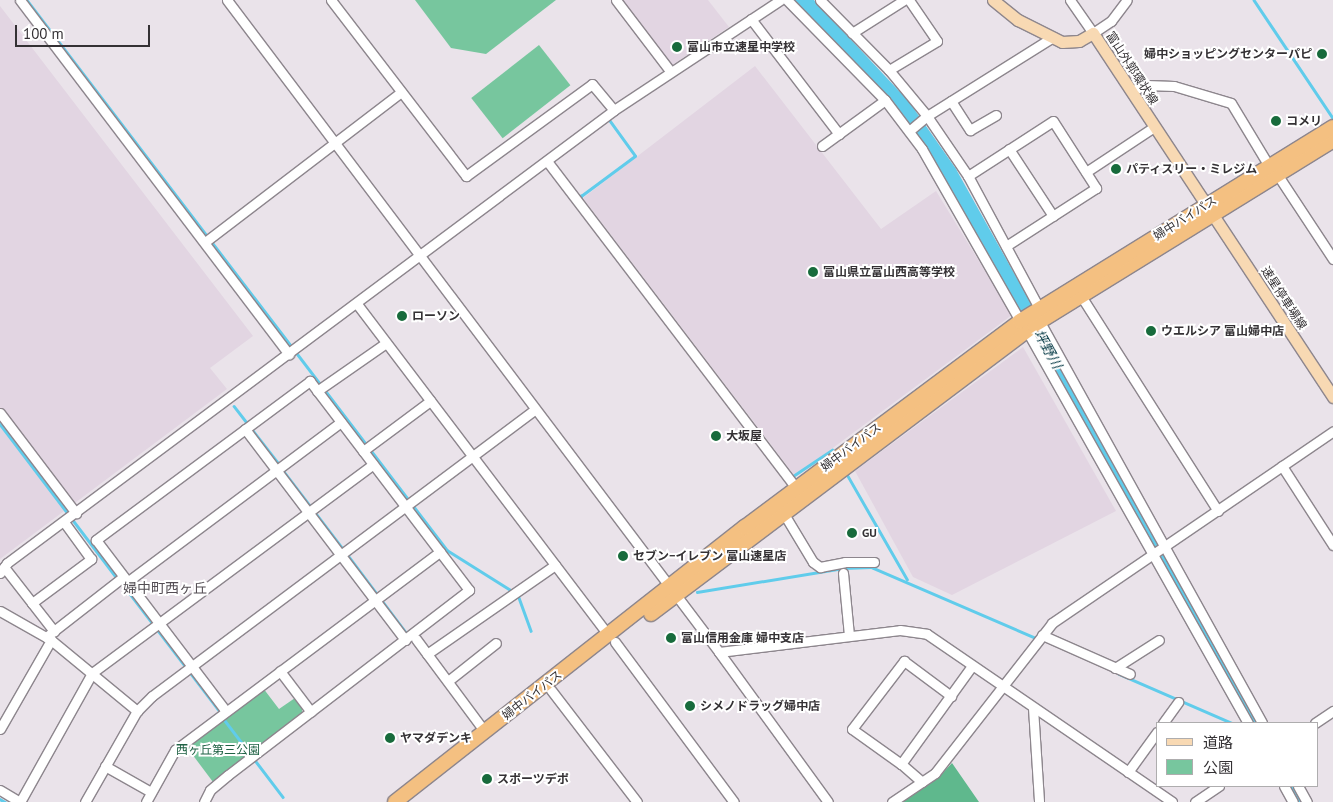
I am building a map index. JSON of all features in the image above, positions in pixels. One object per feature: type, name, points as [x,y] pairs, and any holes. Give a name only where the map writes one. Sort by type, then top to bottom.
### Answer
[{"type":"highway","name":"婦中バイパス","points":[[406,802],[551,690],[796,488],[1039,315],[1273,170],[1333,127]]},
{"type":"highway","name":"婦中バイパス","points":[[1273,170],[1333,140]]},
{"type":"highway","name":"婦中バイパス","points":[[1039,315],[1081,296],[1210,209]]},
{"type":"highway","name":"婦中バイパス","points":[[672,591],[784,514],[1024,326]]},
{"type":"highway","name":"婦中バイパス","points":[[395,802],[485,732],[612,639]]},
{"type":"main road","name":"富山外郭環状線","points":[[993,0],[1018,20],[1062,42],[1079,41],[1093,34],[1154,128],[1210,209]]},
{"type":"main road","name":"速星停車場線","points":[[1210,209],[1333,397]]},
{"type":"street","points":[[20,0],[206,242],[289,354]]},
{"type":"street","points":[[227,0],[719,652],[828,802]]},
{"type":"street","points":[[331,0],[466,176],[592,84],[614,110]]},
{"type":"street","points":[[616,0],[670,71]]},
{"type":"street","points":[[51,636],[32,603],[2,570],[614,110],[670,71],[780,0]]},
{"type":"street","points":[[787,0],[885,100],[909,131],[946,188],[1247,722]]},
{"type":"street","points":[[820,0],[889,70],[927,116],[968,176],[1006,246],[1039,315],[1163,547],[1261,722]]},
{"type":"street","points":[[852,33],[904,0]]},
{"type":"street","points":[[889,70],[937,41],[909,0]]},
{"type":"street","points":[[1070,0],[1093,34],[1111,21],[1127,0]]},
{"type":"street","points":[[751,19],[839,134]]},
{"type":"street","points":[[909,131],[927,116],[1052,37]]},
{"type":"street","points":[[1131,91],[1146,85],[1174,86],[1231,103],[1333,260]]},
{"type":"street","points":[[206,242],[401,92]]},
{"type":"street","points":[[822,146],[885,100]]},
{"type":"street","points":[[952,101],[970,130],[996,115]]},
{"type":"street","points":[[968,176],[1053,121],[1096,188],[1006,246]]},
{"type":"street","points":[[1086,172],[1154,128]]},
{"type":"street","points":[[1009,149],[1052,216]]},
{"type":"street","points":[[547,161],[796,488]]},
{"type":"street","points":[[1081,296],[1218,511]]},
{"type":"street","points":[[357,304],[734,802]]},
{"type":"street","points":[[317,391],[386,343]]},
{"type":"street","points":[[204,802],[210,790],[468,590],[310,381],[96,540],[226,711]]},
{"type":"street","points":[[363,451],[430,400]]},
{"type":"street","points":[[85,802],[137,711],[191,665],[536,410]]},
{"type":"street","points":[[0,413],[76,513]]},
{"type":"street","points":[[0,729],[51,636],[341,422]]},
{"type":"street","points":[[245,429],[405,640]]},
{"type":"street","points":[[892,802],[935,773],[1052,623],[1333,431]]},
{"type":"street","points":[[0,790],[20,802],[92,673],[157,622],[373,464]]},
{"type":"street","points":[[1282,466],[1333,546]]},
{"type":"street","points":[[784,514],[813,562],[820,566],[845,562],[874,562]]},
{"type":"street","points":[[32,603],[91,559],[64,522]]},
{"type":"street","points":[[146,802],[175,750],[440,552]]},
{"type":"street","points":[[427,654],[555,565]]},
{"type":"street","points":[[843,573],[849,635]]},
{"type":"street","points":[[0,611],[51,636],[137,711]]},
{"type":"street","points":[[719,652],[849,635],[913,630],[926,634],[1172,802]]},
{"type":"street","points":[[1042,635],[1130,674]]},
{"type":"street","points":[[416,639],[485,732]]},
{"type":"street","points":[[1115,668],[1159,640]]},
{"type":"street","points":[[448,682],[496,643]]},
{"type":"street","points":[[922,782],[852,729],[904,661],[951,696]]},
{"type":"street","points":[[900,764],[972,666]]},
{"type":"street","points":[[280,671],[312,712]]},
{"type":"street","points":[[551,690],[636,802]]},
{"type":"street","points":[[1164,722],[1178,702]]},
{"type":"street","points":[[0,707],[9,712]]},
{"type":"street","points":[[1033,708],[1039,802]]},
{"type":"street","points":[[1316,722],[1333,711]]},
{"type":"street","points":[[1128,772],[1156,733]]},
{"type":"street","points":[[106,766],[152,792]]},
{"type":"street","points":[[1195,802],[1218,787]]},
{"type":"street","points":[[1285,787],[1294,802]]},
{"type":"street","points":[[1299,787],[1307,802]]},
{"type":"shaded area","name":"富山市立速星中学校","points":[[619,0],[708,0],[729,27],[669,67]]},
{"type":"shaded area","points":[[0,6],[253,336],[210,368],[227,389],[0,559]]},
{"type":"shaded area","name":"富山県立富山西高等学校","points":[[755,66],[881,229],[936,191],[1012,315],[795,476],[583,198]]},
{"type":"shaded area","points":[[1023,347],[1116,511],[952,595],[913,577],[855,471]]},
{"type":"green space","points":[[415,0],[556,0],[486,54],[451,48]]},
{"type":"green space","points":[[539,45],[570,85],[503,138],[471,98]]},
{"type":"green space","name":"西ヶ丘第三公園","points":[[263,688],[279,709],[295,698],[302,707],[302,714],[213,782],[186,746]]},
{"type":"green space","points":[[952,763],[979,802],[901,802],[938,778]]},
{"type":"waterway","points":[[27,0],[447,550],[514,592]]},
{"type":"waterway","name":"坪野川","points":[[803,0],[903,107],[949,173],[1255,722]]},
{"type":"waterway","points":[[1254,0],[1333,118]]},
{"type":"waterway","points":[[581,200],[581,196],[635,156],[609,120]]},
{"type":"waterway","points":[[234,406],[279,464]]},
{"type":"waterway","points":[[0,424],[117,578]]},
{"type":"waterway","points":[[793,476],[832,450]]},
{"type":"waterway","points":[[282,469],[344,550]]},
{"type":"waterway","points":[[848,476],[907,579]]},
{"type":"waterway","points":[[347,554],[407,634]]},
{"type":"waterway","points":[[697,592],[843,568],[871,567],[1036,638]]},
{"type":"waterway","points":[[121,582],[186,667]]},
{"type":"waterway","points":[[518,595],[531,631]]},
{"type":"waterway","points":[[189,671],[221,713]]},
{"type":"waterway","points":[[1119,674],[1230,722]]},
{"type":"waterway","points":[[223,718],[283,797]]},
{"type":"waterway","name":"坪野川","points":[[1292,787],[1300,802]]},
{"type":"waterway","points":[[0,799],[5,802]]},
{"type":"place","name":"富山市立速星中学校","points":[[677,47]]},
{"type":"place","name":"婦中ショッピングセンターパピ","points":[[1322,54]]},
{"type":"place","name":"コメリ","points":[[1276,121]]},
{"type":"place","name":"パティスリー・ミレジム","points":[[1116,169]]},
{"type":"place","name":"富山県立富山西高等学校","points":[[813,272]]},
{"type":"place","name":"ローソン","points":[[402,316]]},
{"type":"place","name":"ウエルシア 富山婦中店","points":[[1151,331]]},
{"type":"place","name":"大坂屋","points":[[716,436]]},
{"type":"place","name":"GU","points":[[852,533]]},
{"type":"place","name":"セブン−イレブン 富山速星店","points":[[623,556]]},
{"type":"place","name":"富山信用金庫 婦中支店","points":[[671,638]]},
{"type":"place","name":"シメノドラッグ婦中店","points":[[690,706]]},
{"type":"place","name":"ヤマダデンキ","points":[[390,738]]},
{"type":"place","name":"スポーツデポ","points":[[487,779]]},
{"type":"district","name":"婦中町西ヶ丘","points":[[165,588]]}]
